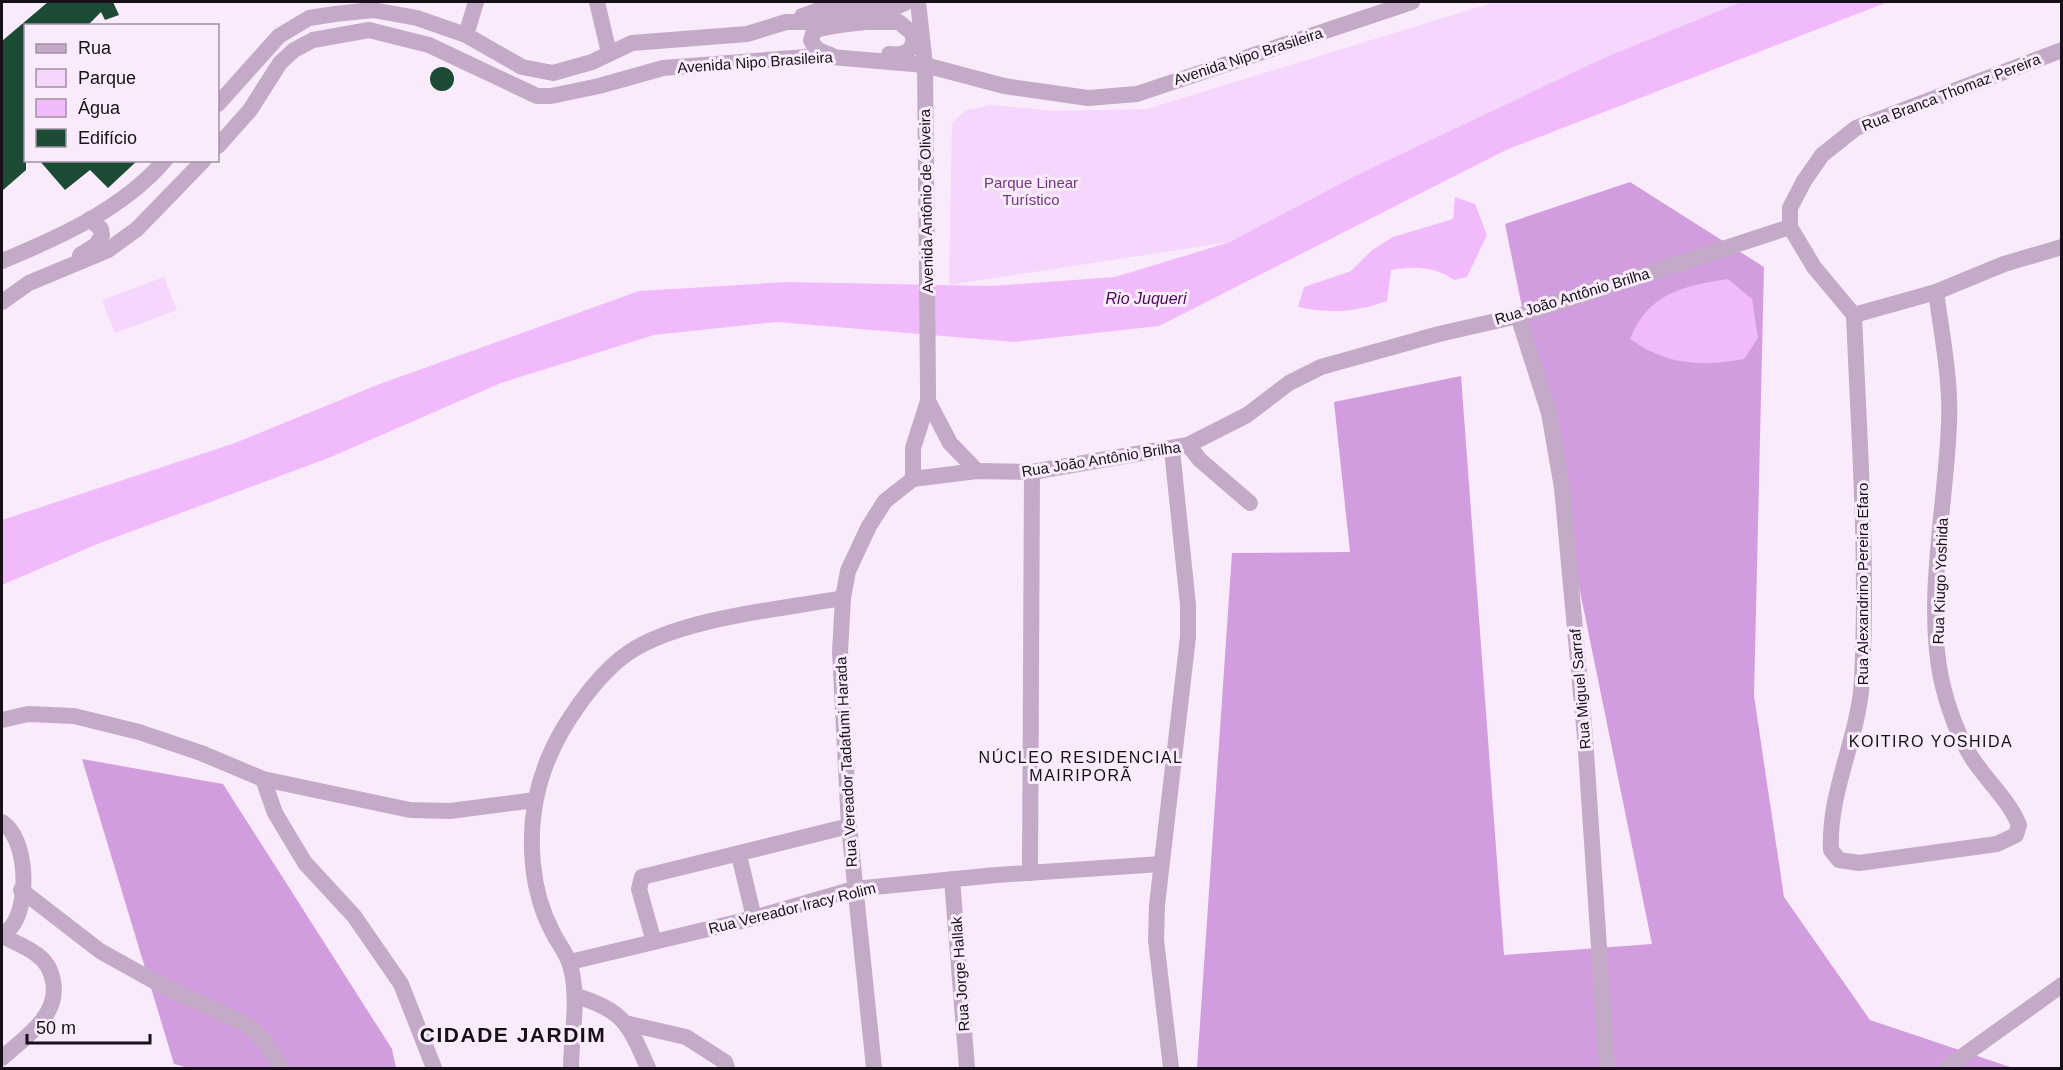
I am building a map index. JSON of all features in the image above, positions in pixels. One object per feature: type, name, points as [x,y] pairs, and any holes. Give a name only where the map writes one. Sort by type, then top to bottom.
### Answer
[{"type":"street","points":[[466,35],[476,2]]},
{"type":"street","points":[[597,2],[609,53]]},
{"type":"street","points":[[219,103],[279,36],[309,18],[373,10],[417,18],[466,35],[522,67],[553,73],[571,69],[632,43],[747,34],[825,8],[896,7],[907,2]]},
{"type":"street","name":"Avenida Antônio de Oliveira","points":[[913,479],[913,448],[928,395],[925,65],[918,2]]},
{"type":"street","name":"Avenida Nipo Brasileira","points":[[219,145],[250,110],[280,63],[294,50],[313,40],[369,30],[429,45],[537,96],[551,96],[589,89],[663,68],[837,57],[925,65],[1004,86],[1088,98],[1137,94],[1412,2]]},
{"type":"street","points":[[786,22],[870,21],[906,26],[913,34],[914,43],[909,52],[901,56],[862,52],[837,57],[819,51],[811,40],[814,32],[822,27],[844,27],[870,21]]},
{"type":"street","name":"Rua Branca Thomaz Pereira","points":[[1790,227],[1790,208],[1804,181],[1822,155],[1856,128],[2061,50]]},
{"type":"street","points":[[2,261],[39,246],[90,219],[130,193],[163,162]]},
{"type":"street","points":[[29,283],[108,250],[137,229],[202,162]]},
{"type":"street","points":[[2,302],[29,283],[96,245],[102,235],[100,229],[90,219]]},
{"type":"street","points":[[1790,227],[1814,267],[1854,315],[1936,292],[2004,264],[2061,247]]},
{"type":"street","name":"Rua João Antônio Brilha","points":[[913,479],[977,471],[1032,472],[1172,450],[1188,445],[1247,415],[1304,374],[1439,334],[1518,316],[1790,227]]},
{"type":"street","points":[[2,273],[22,263],[39,246]]},
{"type":"street","name":"Rua Kiugo Yoshida","points":[[1831,850],[1839,860],[1847,862],[1876,861],[1997,844],[2011,839],[2018,831],[2016,819],[1972,758],[1956,728],[1944,688],[1938,656],[1936,599],[1949,421],[1947,372],[1936,292]]},
{"type":"street","name":"Rua Alexandrino Pereira Efaro","points":[[1831,850],[1837,799],[1858,717],[1862,679],[1862,468],[1854,315]]},
{"type":"street","name":"Rua Miguel Sarraf","points":[[1518,316],[1549,413],[1562,488],[1585,737],[1606,1068]]},
{"type":"street","name":"Avenida Antônio de Oliveira","points":[[928,395],[950,443],[977,471]]},
{"type":"street","points":[[1188,445],[1208,467],[1250,503]]},
{"type":"street","points":[[1171,1068],[1156,940],[1161,864],[1188,638],[1188,605],[1172,450]]},
{"type":"street","points":[[1030,873],[1032,472]]},
{"type":"street","name":"Rua Vereador Tadafumi Harada","points":[[874,1068],[849,826],[840,652],[843,598],[849,571],[869,526],[885,501],[913,479]]},
{"type":"street","points":[[571,1068],[576,996],[570,962],[544,916],[537,892],[532,841],[535,800],[550,752],[574,710],[597,681],[628,653],[662,637],[697,626],[843,598]]},
{"type":"street","points":[[2,720],[28,714],[74,716],[139,732],[201,753],[263,779],[410,810],[450,811],[535,800]]},
{"type":"street","points":[[263,779],[275,813],[305,863],[354,916],[401,984],[434,1068]]},
{"type":"street","points":[[2,822],[8,826],[19,846],[23,869],[15,922],[2,937],[37,954],[51,970],[54,986],[51,1006],[40,1024],[2,1058]]},
{"type":"street","points":[[654,942],[639,889],[642,877],[739,855],[849,826]]},
{"type":"street","points":[[739,855],[753,918]]},
{"type":"street","name":"Rua Vereador Iracy Rolim","points":[[570,962],[753,918],[854,890],[952,879],[1161,864]]},
{"type":"street","name":"Rua Jorge Hallak","points":[[952,879],[967,1068]]},
{"type":"street","points":[[21,890],[100,951],[161,985],[246,1024],[264,1040],[281,1068]]},
{"type":"street","points":[[1946,1068],[2061,985]]},
{"type":"street","points":[[576,996],[601,1003],[618,1015],[625,1023],[647,1068]]},
{"type":"street","points":[[625,1023],[686,1037],[725,1062],[727,1068]]},
{"type":"green space","name":"Parque Linear Turístico","points":[[1495,2],[1741,2],[1606,57],[1230,242],[949,285],[952,123],[966,110],[992,105],[1054,111],[1147,109]]},
{"type":"green space","points":[[164,277],[177,310],[115,333],[102,300]]},
{"type":"shaded area","points":[[1630,182],[1764,267],[1754,696],[1784,897],[1870,1020],[2013,1068],[1197,1068],[1232,553],[1350,552],[1334,402],[1461,376],[1504,955],[1652,944],[1505,224]]},
{"type":"shaded area","points":[[82,759],[223,784],[392,1049],[396,1068],[189,1068],[174,1064]]},
{"type":"water","name":"Rio Juqueri","points":[[1741,2],[1888,2],[1506,150],[1159,326],[1014,342],[777,322],[654,335],[501,383],[331,457],[95,545],[2,585],[2,520],[235,443],[377,385],[639,291],[787,282],[990,286],[1115,277],[1230,242],[1357,175],[1606,57]]},
{"type":"water","points":[[1455,197],[1475,204],[1487,235],[1467,277],[1454,280],[1447,275],[1424,268],[1391,270],[1387,301],[1365,308],[1343,311],[1321,311],[1298,307],[1304,287],[1351,271],[1371,251],[1393,237],[1453,219]]},
{"type":"water","points":[[1728,279],[1752,299],[1758,338],[1744,359],[1714,363],[1685,362],[1657,354],[1630,339],[1647,311],[1669,294],[1696,285]]},
{"type":"building","points":[[48,2],[113,2],[119,15],[105,20],[101,12],[89,24],[24,24],[24,162],[26,162],[26,170],[2,191],[2,41]]},
{"type":"building","points":[[442,67],[451,70],[454,79],[451,88],[442,91],[433,88],[430,79],[433,70]]},
{"type":"building","points":[[41,162],[136,162],[108,188],[90,170],[65,190]]},
{"type":"district","name":"KOITIRO YOSHIDA","points":[[1931,741]]},
{"type":"district","name":"NÚCLEO RESIDENCIAL MAIRIPORÃ","points":[[1081,766]]},
{"type":"district","name":"CIDADE JARDIM","points":[[513,1034]]}]
